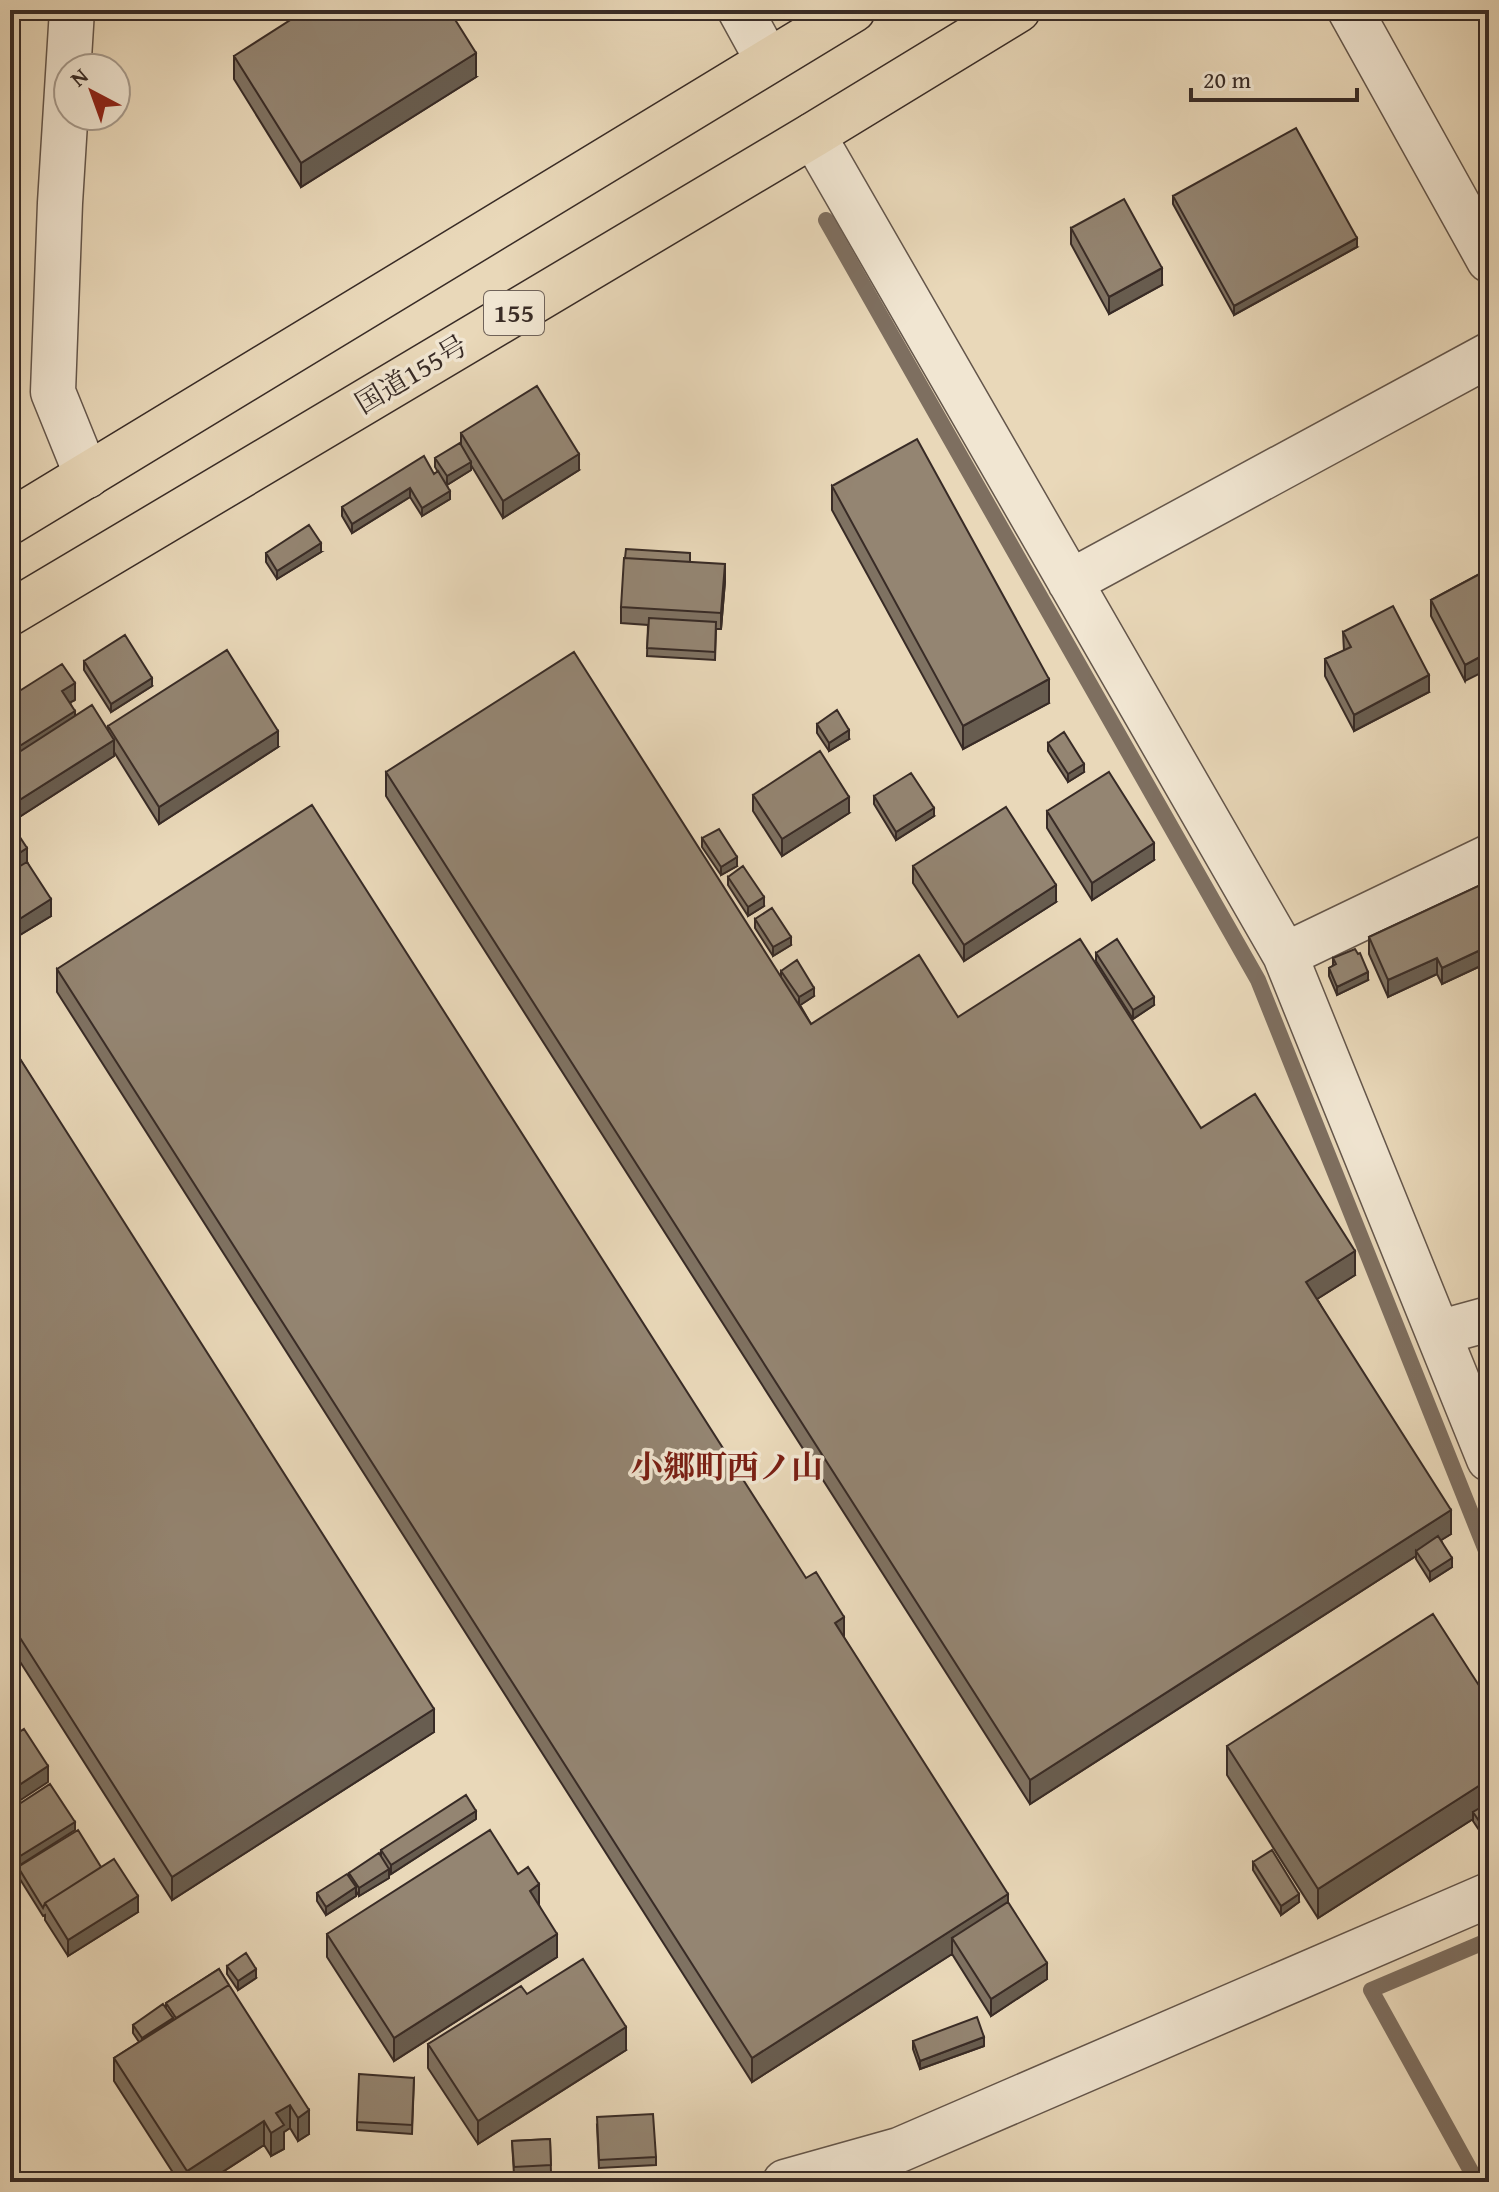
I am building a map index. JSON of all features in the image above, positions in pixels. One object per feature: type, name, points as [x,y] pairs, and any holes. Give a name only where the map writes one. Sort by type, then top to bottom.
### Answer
[{"type":"highway","points":[[10,522],[853,10]]},
{"type":"highway","name":"国道155号","points":[[10,613],[1018,10]]},
{"type":"street","points":[[72,10],[53,392],[87,476]]},
{"type":"street","points":[[740,10],[768,61]]},
{"type":"street","points":[[1350,10],[1489,260]]},
{"type":"street","points":[[813,135],[1285,955],[1489,1459]]},
{"type":"street","points":[[1070,582],[1489,355]]},
{"type":"street","points":[[1285,955],[1489,857]]},
{"type":"street","points":[[1438,1333],[1489,1319]]},
{"type":"street","points":[[785,2182],[899,2150],[1489,1895]]},
{"type":"building","points":[[306,10],[449,10],[476,53],[301,163],[234,56]]},
{"type":"building","points":[[1296,128],[1357,238],[1234,306],[1173,196]]},
{"type":"building","points":[[1124,199],[1162,268],[1109,297],[1071,228]]},
{"type":"building","points":[[537,386],[579,454],[503,501],[461,433]]},
{"type":"building","points":[[917,439],[1049,679],[963,726],[832,486]]},
{"type":"building","points":[[460,443],[471,462],[447,476],[435,458]]},
{"type":"building","points":[[424,456],[434,474],[438,471],[450,491],[422,508],[410,488],[352,524],[342,507]]},
{"type":"building","points":[[309,525],[321,543],[277,571],[266,553]]},
{"type":"building","points":[[626,549],[690,553],[690,562],[625,558]]},
{"type":"building","points":[[624,558],[725,564],[721,613],[621,607]]},
{"type":"building","points":[[1489,569],[1489,652],[1465,665],[1431,600]]},
{"type":"building","points":[[1393,606],[1429,675],[1354,715],[1325,659],[1351,647],[1343,632]]},
{"type":"building","points":[[649,618],[716,622],[715,652],[647,648]]},
{"type":"building","points":[[125,635],[152,678],[111,704],[84,661]]},
{"type":"building","points":[[227,650],[278,731],[159,807],[108,726]]},
{"type":"building","points":[[574,652],[811,1024],[919,955],[958,1017],[1080,939],[1201,1128],[1255,1094],[1355,1251],[1306,1282],[1451,1510],[1030,1780],[386,772]]},
{"type":"building","points":[[62,664],[75,683],[62,691],[75,711],[10,752],[10,697]]},
{"type":"building","points":[[92,705],[114,740],[10,806],[10,758]]},
{"type":"building","points":[[837,710],[849,730],[829,743],[817,724]]},
{"type":"building","points":[[1064,732],[1084,764],[1068,774],[1048,743]]},
{"type":"building","points":[[820,751],[849,797],[782,839],[753,795]]},
{"type":"building","points":[[1109,772],[1154,843],[1092,883],[1047,811]]},
{"type":"building","points":[[911,773],[934,808],[896,832],[874,796]]},
{"type":"building","points":[[312,805],[806,1578],[816,1572],[844,1617],[835,1623],[1008,1894],[752,2058],[57,969]]},
{"type":"building","points":[[1006,807],[1056,885],[964,945],[913,866]]},
{"type":"building","points":[[10,822],[27,848],[10,859]]},
{"type":"building","points":[[719,829],[737,857],[721,867],[702,838]]},
{"type":"building","points":[[27,862],[51,899],[10,925],[10,872]]},
{"type":"building","points":[[743,866],[764,897],[748,907],[728,877]]},
{"type":"building","points":[[1489,881],[1489,946],[1442,968],[1437,958],[1388,980],[1369,937]]},
{"type":"building","points":[[772,908],[791,937],[773,947],[755,919]]},
{"type":"building","points":[[1117,939],[1154,997],[1133,1010],[1096,953]]},
{"type":"building","points":[[1355,949],[1368,972],[1337,987],[1329,968],[1336,964],[1333,958]]},
{"type":"building","points":[[797,960],[814,988],[799,997],[781,971]]},
{"type":"building","points":[[10,1043],[434,1709],[172,1877],[10,1622]]},
{"type":"building","points":[[1438,1536],[1452,1558],[1430,1572],[1416,1551]]},
{"type":"building","points":[[1433,1614],[1489,1701],[1489,1781],[1318,1889],[1227,1746]]},
{"type":"building","points":[[24,1729],[48,1766],[10,1791],[10,1738]]},
{"type":"building","points":[[50,1784],[75,1822],[12,1861],[10,1810]]},
{"type":"building","points":[[466,1795],[476,1811],[391,1865],[381,1850]]},
{"type":"building","points":[[1489,1805],[1489,1836],[1473,1812]]},
{"type":"building","points":[[78,1830],[101,1867],[45,1903],[43,1908],[18,1867]]},
{"type":"building","points":[[490,1830],[518,1874],[528,1867],[539,1884],[530,1891],[557,1934],[394,2038],[327,1934]]},
{"type":"building","points":[[1272,1850],[1299,1894],[1281,1906],[1253,1862]]},
{"type":"building","points":[[379,1853],[389,1869],[359,1888],[349,1873]]},
{"type":"building","points":[[114,1859],[138,1896],[68,1940],[45,1903]]},
{"type":"building","points":[[347,1874],[356,1887],[326,1907],[317,1893]]},
{"type":"building","points":[[1008,1902],[1047,1963],[991,1999],[952,1938]]},
{"type":"building","points":[[246,1953],[256,1969],[238,1981],[227,1966]]},
{"type":"building","points":[[583,1959],[626,2027],[478,2121],[428,2044],[521,1986],[527,1994]]},
{"type":"building","points":[[219,1969],[229,1985],[176,2018],[166,2003]]},
{"type":"building","points":[[229,1985],[309,2110],[298,2118],[290,2105],[276,2113],[284,2125],[271,2133],[264,2121],[187,2171],[114,2058]]},
{"type":"building","points":[[163,2004],[173,2018],[142,2038],[133,2025]]},
{"type":"building","points":[[977,2017],[984,2037],[920,2061],[913,2041]]},
{"type":"building","points":[[359,2074],[414,2078],[412,2125],[357,2122]]},
{"type":"building","points":[[653,2114],[656,2157],[599,2160],[597,2117]]},
{"type":"building","points":[[550,2139],[551,2165],[514,2167],[512,2141]]},
{"type":"waterway","points":[[826,220],[1258,980],[1489,1558]]},
{"type":"waterway","points":[[1477,2182],[1371,1990],[1489,1940]]},
{"type":"district","name":"小郷町西ノ山","points":[[727,1467]]}]
